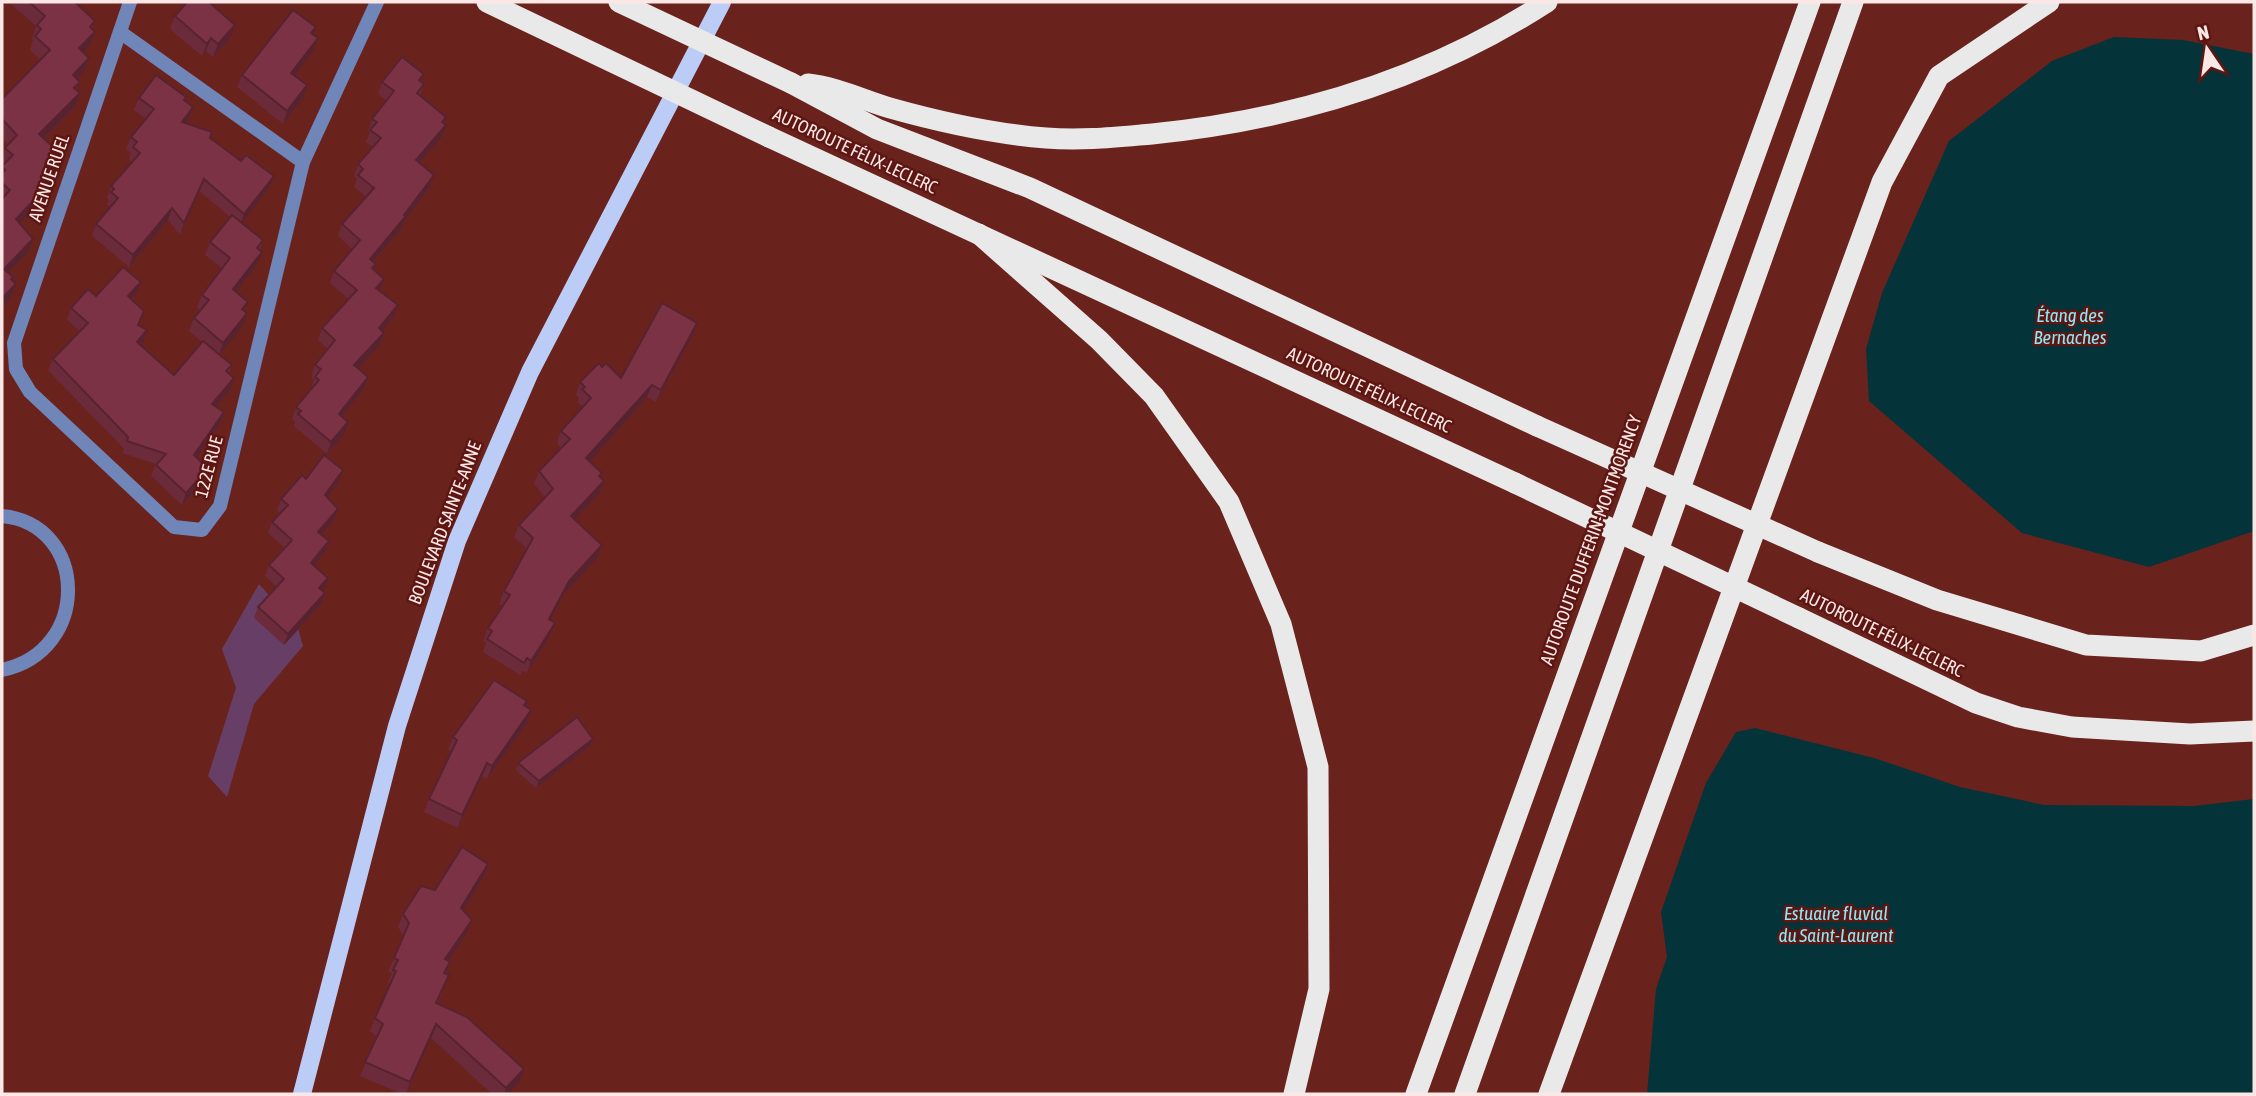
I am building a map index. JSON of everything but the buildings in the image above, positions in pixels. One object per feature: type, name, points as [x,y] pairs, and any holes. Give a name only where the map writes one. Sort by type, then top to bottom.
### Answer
[{"type":"highway","name":"AUTOROUTE FÉLIX-LECLERC","points":[[487,2],[769,137],[1515,483],[1976,703],[2018,717],[2072,727],[2190,734],[2254,731]]},
{"type":"highway","name":"AUTOROUTE FÉLIX-LECLERC","points":[[620,2],[791,83],[877,129],[1030,188],[1537,426],[1818,552],[1937,600],[2086,645],[2201,651],[2254,635]]},
{"type":"highway","points":[[791,83],[825,87],[933,119],[1046,138],[1093,139],[1220,127],[1322,105],[1395,80],[1518,20],[1547,2]]},
{"type":"highway","name":"AUTOROUTE DUFFERIN-MONTMORENCY","points":[[1416,1094],[1810,2]]},
{"type":"highway","points":[[1465,1094],[1853,2]]},
{"type":"highway","points":[[1549,1094],[1882,182],[1939,76],[2049,2]]},
{"type":"highway","points":[[979,234],[1099,340],[1154,396],[1228,502],[1281,624],[1318,767],[1319,989],[1294,1094]]},
{"type":"main road","name":"BOULEVARD SAINTE-ANNE","points":[[302,1094],[397,726],[457,541],[530,372],[722,2]]},
{"type":"street","name":"AVENUE RUEL","points":[[16,369],[13,343],[130,2]]},
{"type":"street","name":"122E RUE","points":[[16,369],[30,392],[174,527],[202,530],[220,506],[303,162],[377,2]]},
{"type":"street","points":[[120,32],[303,162]]},
{"type":"street","points":[[2,516],[30,525],[48,539],[60,557],[67,577],[69,597],[65,618],[48,644],[24,664],[2,670]]},
{"type":"shaded area","points":[[259,584],[298,628],[303,646],[254,704],[227,797],[208,776],[236,688],[222,649]]},
{"type":"water","name":"Étang des Bernaches","points":[[2114,37],[2183,40],[2254,54],[2254,531],[2149,567],[2022,533],[1869,401],[1866,349],[1882,293],[1949,141],[2052,61]]},
{"type":"water","name":"Estuaire fluvial du Saint-Laurent","points":[[1755,728],[1874,758],[1960,787],[2044,805],[2194,806],[2254,799],[2254,1094],[1647,1094],[1656,989],[1667,957],[1661,912],[1706,783],[1736,732]]}]
